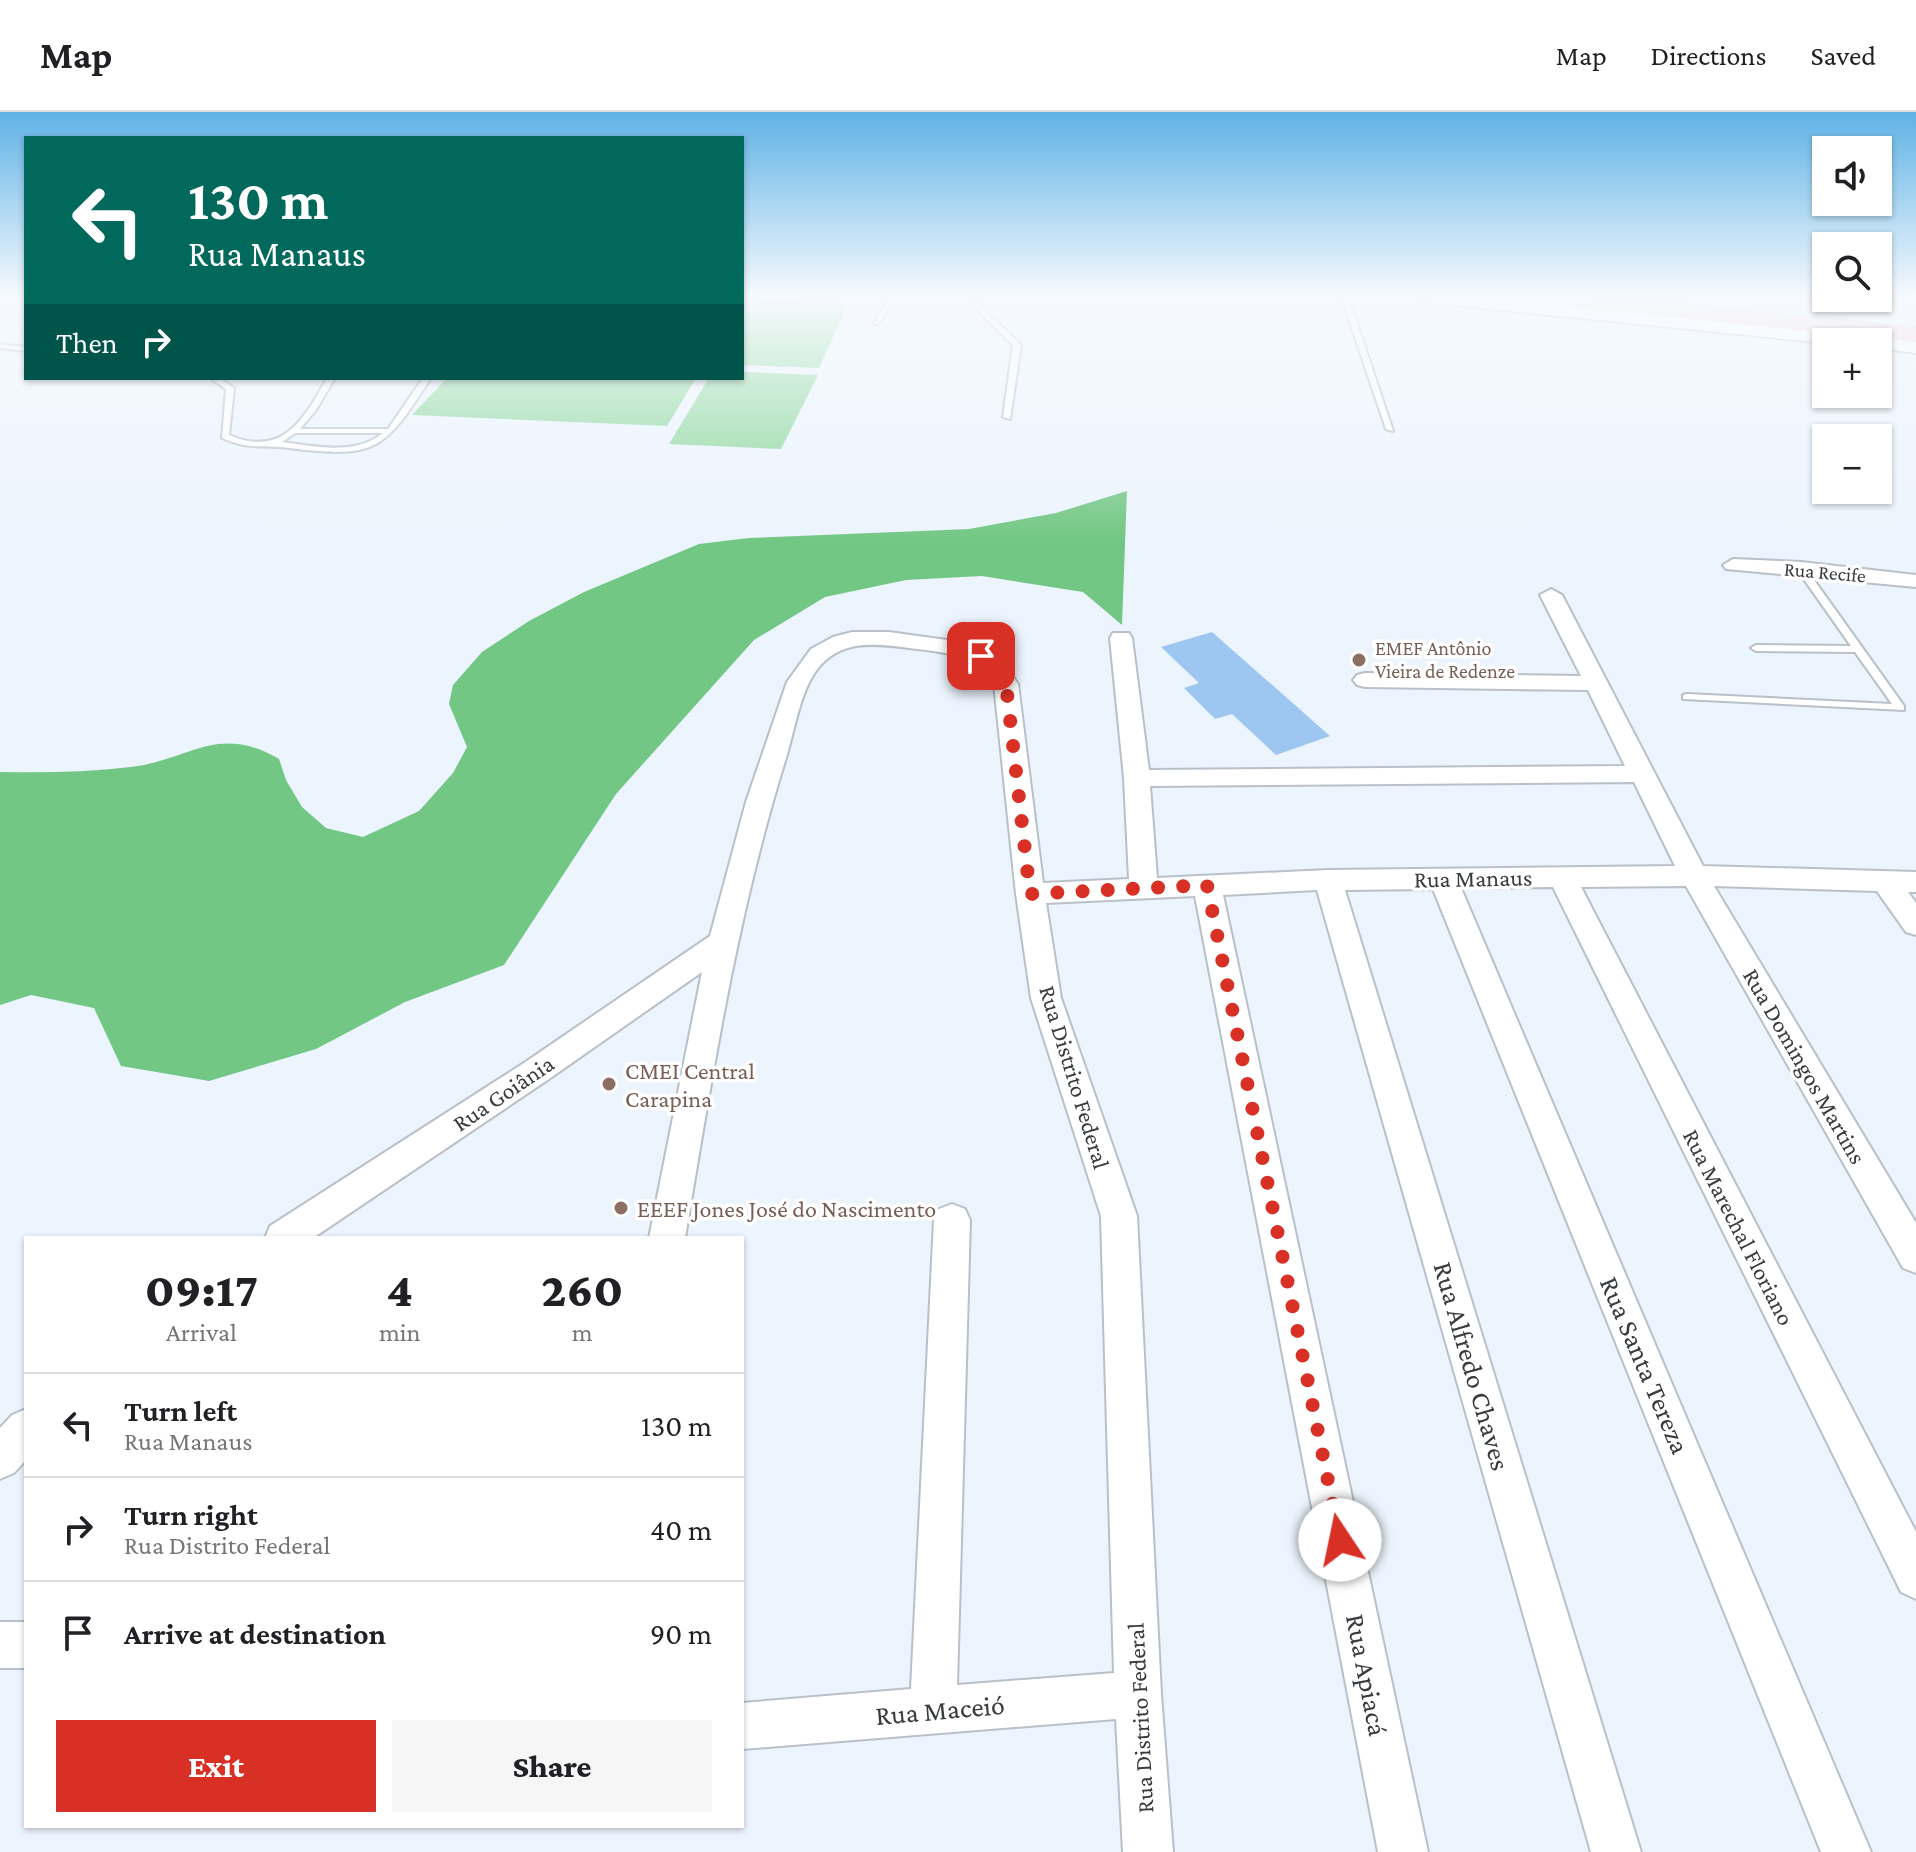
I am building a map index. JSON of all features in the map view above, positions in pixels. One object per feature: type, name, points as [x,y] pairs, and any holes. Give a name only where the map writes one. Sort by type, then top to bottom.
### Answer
[{"type":"street","name":"Rua Recife","points":[[1733,565],[1801,568],[1916,581]]},
{"type":"street","name":"Rua Domingos Martins","points":[[1551,595],[1694,876],[1916,1256]]},
{"type":"street","name":"Rua Distrito Federal","points":[[667,1236],[720,944],[753,816],[802,673],[821,653],[845,640],[871,637],[963,648],[998,669],[1006,684],[1030,894],[1046,998],[1119,1216],[1138,1694],[1148,1852]]},
{"type":"street","points":[[1121,638],[1137,778],[1144,890]]},
{"type":"street","points":[[1365,680],[1594,683]]},
{"type":"street","points":[[1137,778],[1640,774]]},
{"type":"street","name":"Rua Manaus","points":[[1030,894],[1328,880],[1694,876],[1916,882]]},
{"type":"street","name":"Rua Marechal Floriano","points":[[1562,877],[1916,1577]]},
{"type":"street","name":"Rua Santa Tereza","points":[[1443,879],[1846,1852]]},
{"type":"street","name":"Rua Alfredo Chaves","points":[[1328,880],[1616,1852]]},
{"type":"street","points":[[1886,882],[1916,924]]},
{"type":"street","name":"Rua Apiacá","points":[[1207,885],[1403,1852]]},
{"type":"street","name":"Rua Goiânia","points":[[286,1236],[606,1024],[720,944]]},
{"type":"street","points":[[933,1711],[952,1220]]},
{"type":"street","points":[[0,1459],[24,1431]]},
{"type":"street","points":[[0,1645],[24,1645]]},
{"type":"street","name":"Rua Maceió","points":[[744,1726],[1138,1694]]},
{"type":"lane","points":[[1007,417],[1013,377]]},
{"type":"lane","points":[[1372,377],[1390,429]]},
{"type":"lane","points":[[217,380],[230,388],[225,436],[243,446],[275,444],[336,450],[356,448],[381,439],[426,380]]},
{"type":"lane","points":[[275,444],[286,440],[294,431],[330,380]]},
{"type":"lane","points":[[294,431],[388,431]]},
{"type":"lane","points":[[1687,697],[1900,708],[1801,568]]},
{"type":"lane","points":[[1756,648],[1859,649]]},
{"type":"green space","points":[[817,377],[781,449],[669,444],[708,380]]},
{"type":"green space","points":[[445,380],[695,380],[667,426],[412,415]]},
{"type":"green space","points":[[1127,491],[1122,625],[1083,592],[982,576],[906,580],[825,597],[754,640],[616,794],[504,965],[405,1002],[316,1049],[209,1081],[121,1066],[94,1008],[31,995],[0,1005],[0,772],[66,772],[131,767],[204,747],[238,744],[279,759],[286,780],[302,807],[326,828],[363,837],[419,811],[453,773],[467,747],[449,704],[453,685],[482,652],[529,621],[584,592],[699,544],[749,538],[969,529],[1056,513]]},
{"type":"building","points":[[1212,632],[1330,736],[1276,755],[1232,714],[1215,719],[1184,688],[1199,683],[1161,647]]},
{"type":"place","name":"EMEF Antônio Vieira de Redenze","points":[[1359,660]]},
{"type":"place","name":"CMEI Central Carapina","points":[[609,1084]]},
{"type":"place","name":"EEEF Jones José do Nascimento","points":[[621,1208]]},
{"type":"route","points":[[981,656],[998,669],[1006,684],[1030,894],[1207,885],[1340,1540]]}]
